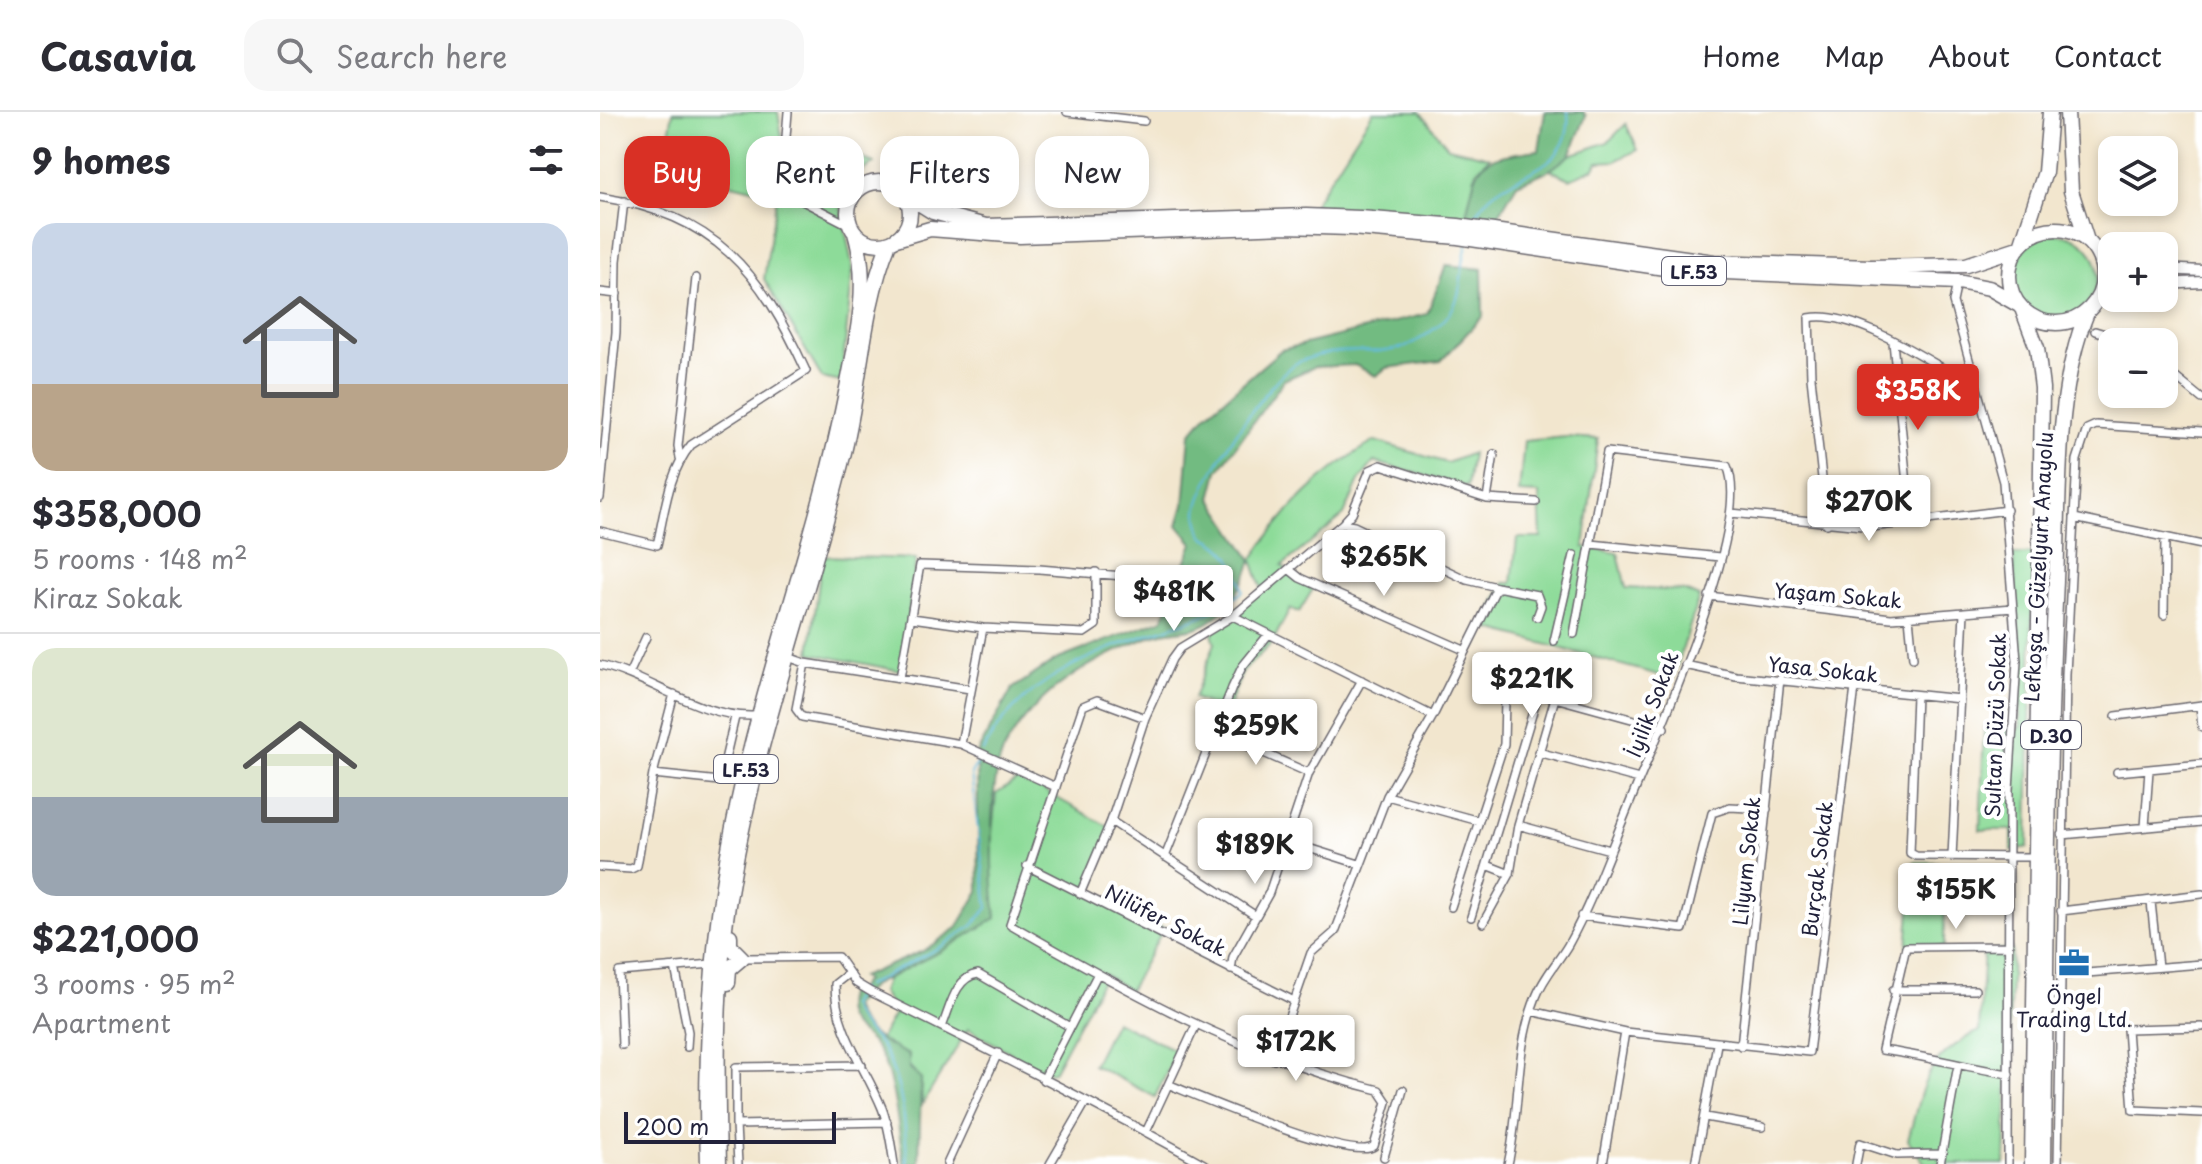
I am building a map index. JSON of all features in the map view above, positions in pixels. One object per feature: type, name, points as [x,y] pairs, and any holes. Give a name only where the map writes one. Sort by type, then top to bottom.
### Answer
[{"type":"highway","name":"D.30","points":[[2020,307],[2009,281],[2009,269],[2045,172],[2050,112]]},
{"type":"highway","name":"D.30","points":[[2067,112],[2071,191],[2102,274],[2092,305]]},
{"type":"highway","name":"LF.53","points":[[708,1164],[706,1081],[712,964],[726,860],[760,717],[828,473],[851,367],[863,275],[848,208]]},
{"type":"highway","name":"LF.53","points":[[720,1164],[717,1069],[721,969],[728,905],[757,766],[847,442],[876,277],[893,241],[910,216],[907,208]]},
{"type":"highway","name":"LF.53","points":[[927,208],[986,226],[1306,216],[1668,257],[1772,264],[1966,265],[2020,245]]},
{"type":"highway","name":"LF.53","points":[[893,241],[930,229],[1020,236],[1286,226],[1458,232]]},
{"type":"highway","points":[[2020,245],[2039,232],[2059,229],[2090,245]]},
{"type":"highway","points":[[853,230],[867,242],[893,241]]},
{"type":"highway","name":"LF.53","points":[[1483,235],[1678,270],[1958,282],[1989,288],[2020,307]]},
{"type":"highway","points":[[2020,307],[2055,324],[2078,318],[2092,305]]},
{"type":"highway","name":"Lefkoşa - Güzelyurt Anayolu","points":[[2044,1164],[2053,658],[2059,508],[2069,377],[2075,344],[2092,305]]},
{"type":"highway","name":"Lefkoşa - Güzelyurt Anayolu","points":[[2020,307],[2037,348],[2042,388],[2032,1164]]},
{"type":"highway","points":[[720,1164],[729,969],[742,958],[730,946],[730,933],[757,766]]},
{"type":"street","points":[[785,136],[788,112]]},
{"type":"street","points":[[1067,112],[1144,121]]},
{"type":"street","points":[[600,197],[624,201],[600,498]]},
{"type":"street","points":[[645,208],[679,219],[739,261],[765,291],[806,371],[691,445],[680,458]]},
{"type":"street","points":[[814,208],[853,230]]},
{"type":"street","points":[[2090,245],[2098,249]]},
{"type":"street","points":[[2178,270],[2202,271]]},
{"type":"street","points":[[600,531],[657,545],[680,458],[678,446],[696,278]]},
{"type":"street","name":"Sultan Düzü Sokak","points":[[1958,282],[1953,302],[2003,482],[2017,674],[2008,857],[2008,1164]]},
{"type":"street","points":[[2178,283],[2202,282]]},
{"type":"street","points":[[600,292],[617,294]]},
{"type":"street","points":[[2092,305],[2098,302]]},
{"type":"street","points":[[1827,524],[1807,327],[1809,318],[1819,316],[1859,326],[1975,387]]},
{"type":"street","points":[[1893,342],[1911,524]]},
{"type":"street","points":[[2178,379],[2202,399]]},
{"type":"street","points":[[2058,1164],[2062,835],[2074,518],[2081,441],[2087,429],[2096,425],[2202,432]]},
{"type":"street","name":"İyilik Sokak","points":[[1508,1164],[1522,1049],[1536,995],[1581,916],[1664,728],[1709,596],[1731,513],[1732,477],[1727,466],[1607,452],[1591,544]]},
{"type":"street","points":[[1487,499],[1494,454]]},
{"type":"street","points":[[1080,894],[1111,821],[1145,718],[1172,659],[1180,648],[1233,616],[1342,524],[1352,513],[1370,470],[1381,465],[1487,499],[1536,502]]},
{"type":"street","points":[[1731,513],[1872,527],[2007,510]]},
{"type":"street","points":[[2074,518],[2202,545]]},
{"type":"street","points":[[1342,524],[1354,526],[1467,580],[1537,595],[1541,606],[1537,617]]},
{"type":"street","points":[[2164,615],[2165,537]]},
{"type":"street","points":[[1574,634],[1591,544],[1720,557]]},
{"type":"street","points":[[1554,641],[1574,555]]},
{"type":"street","points":[[900,678],[920,565],[1096,572],[1171,580]]},
{"type":"street","points":[[1290,570],[1300,578],[1464,650]]},
{"type":"street","points":[[912,618],[983,628],[1092,630],[1096,625],[1096,572]]},
{"type":"street","points":[[1274,1060],[1292,1000],[1311,953],[1335,932],[1387,796],[1433,716],[1497,587]]},
{"type":"street","name":"Yaşam Sokak","points":[[1709,596],[1891,618],[2013,608]]},
{"type":"street","points":[[1952,857],[1964,612]]},
{"type":"street","points":[[1233,616],[1433,716]]},
{"type":"street","points":[[1909,617],[1913,658]]},
{"type":"street","points":[[964,745],[970,689],[983,628]]},
{"type":"street","points":[[1165,857],[1242,667],[1268,635]]},
{"type":"street","points":[[630,672],[646,637]]},
{"type":"street","points":[[788,657],[805,663],[970,689]]},
{"type":"street","points":[[805,663],[796,709],[802,717],[964,745],[1056,787]]},
{"type":"street","points":[[600,665],[630,672],[674,694],[735,717],[760,717]]},
{"type":"street","name":"Yasa Sokak","points":[[1685,665],[1736,676],[1960,699]]},
{"type":"street","name":"Lilyum Sokak","points":[[1741,1046],[1780,679]]},
{"type":"street","points":[[1231,970],[1233,957],[1269,893],[1309,773],[1362,680]]},
{"type":"street","name":"Burçak Sokak","points":[[1741,1046],[1809,1052],[1855,688]]},
{"type":"street","points":[[1451,907],[1504,744],[1505,699],[1511,690],[1555,698],[1664,728]]},
{"type":"street","points":[[600,867],[637,866],[653,774],[674,694]]},
{"type":"street","points":[[1471,917],[1538,695]]},
{"type":"street","points":[[1916,695],[1908,848],[1916,856],[2036,857]]},
{"type":"street","points":[[1483,923],[1510,874],[1518,825],[1555,698]]},
{"type":"street","points":[[1145,718],[1097,700],[1083,706],[1010,924],[1097,975],[1196,1025],[1274,1060],[1384,1094],[1387,1102],[1374,1146],[1368,1151],[1296,1134],[1170,1085]]},
{"type":"street","points":[[2116,716],[2201,706],[2202,727]]},
{"type":"street","points":[[653,774],[720,781],[735,717]]},
{"type":"street","points":[[1216,732],[1309,773]]},
{"type":"street","points":[[1538,752],[1639,779]]},
{"type":"street","points":[[2117,772],[2202,764]]},
{"type":"street","points":[[2145,827],[2149,770]]},
{"type":"street","points":[[1387,796],[1479,821]]},
{"type":"street","points":[[1581,916],[1680,931],[1712,813],[1730,807],[1767,809]]},
{"type":"street","points":[[1111,821],[1256,916]]},
{"type":"street","points":[[2062,835],[2202,822]]},
{"type":"street","points":[[1518,825],[1610,850]]},
{"type":"street","points":[[1286,841],[1359,864]]},
{"type":"street","points":[[1487,865],[1510,874]]},
{"type":"street","name":"Nilüfer Sokak","points":[[1027,866],[1292,1000]]},
{"type":"street","points":[[2061,911],[2202,894]]},
{"type":"street","points":[[1946,901],[2008,902]]},
{"type":"street","points":[[2151,902],[2158,967]]},
{"type":"street","points":[[2007,946],[1906,947],[1893,990],[1882,1050],[1941,1058],[1958,1065],[2009,1074]]},
{"type":"street","points":[[742,958],[838,957],[856,983],[871,992],[998,1053],[1043,1080],[1204,1164]]},
{"type":"street","points":[[622,1045],[619,972],[712,964]]},
{"type":"street","points":[[2061,975],[2202,964]]},
{"type":"street","points":[[675,967],[688,1032],[687,1047]]},
{"type":"street","points":[[849,973],[835,984],[835,1001],[847,1040],[862,1065],[887,1122],[894,1164]]},
{"type":"street","points":[[942,1027],[959,985],[968,975],[978,974],[1070,1027]]},
{"type":"street","points":[[1043,1080],[1097,975]]},
{"type":"street","points":[[1893,990],[1975,990]]},
{"type":"street","points":[[1531,1011],[1625,1032],[1741,1046]]},
{"type":"street","points":[[1146,1132],[1196,1025]]},
{"type":"street","points":[[2202,1027],[2127,1029],[2133,1110],[2202,1113]]},
{"type":"street","points":[[1603,1164],[1625,1032]]},
{"type":"street","points":[[1695,1164],[1717,1044]]},
{"type":"street","points":[[947,1164],[998,1053]]},
{"type":"street","points":[[738,1164],[736,1067],[862,1065]]},
{"type":"street","points":[[1940,1164],[1958,1065]]},
{"type":"street","points":[[1384,1157],[1403,1090]]},
{"type":"street","points":[[1050,1164],[1086,1102]]},
{"type":"street","points":[[1705,1117],[1762,1127]]},
{"type":"street","points":[[736,1125],[887,1122]]},
{"type":"street","points":[[1856,1164],[1860,1143],[1897,1155],[1940,1154]]},
{"type":"green space","points":[[673,112],[778,112],[782,136],[746,136],[746,187],[730,183],[730,136],[669,136]]},
{"type":"green space","points":[[1373,112],[1420,112],[1448,147],[1490,157],[1476,171],[1465,220],[1313,205]]},
{"type":"green space","points":[[1545,112],[1583,112],[1586,116],[1570,155],[1550,170],[1517,184],[1494,223],[1465,220],[1473,184],[1483,165],[1502,156],[1539,150]]},
{"type":"green space","points":[[1626,124],[1638,150],[1615,161],[1598,162],[1595,168],[1570,179],[1550,170],[1570,155],[1608,142]]},
{"type":"green space","points":[[864,159],[874,163],[864,170]]},
{"type":"green space","points":[[775,208],[841,208],[853,269],[841,382],[822,378],[764,279]]},
{"type":"green space","points":[[2048,235],[2064,235],[2079,241],[2091,253],[2097,268],[2097,284],[2091,299],[2079,311],[2064,317],[2048,317],[2033,311],[2021,299],[2015,284],[2015,268],[2021,253],[2033,241]]},
{"type":"green space","points":[[1446,265],[1482,269],[1483,316],[1441,361],[1386,368],[1376,376],[1355,365],[1314,367],[1284,380],[1218,471],[1211,498],[1252,560],[1244,581],[1223,610],[1205,624],[1152,636],[1088,666],[1033,709],[1005,748],[999,763],[993,806],[996,918],[943,950],[873,985],[853,1006],[868,1030],[883,1042],[909,1055],[909,1068],[921,1079],[919,1164],[904,1164],[888,1073],[877,1049],[849,1021],[845,1005],[847,994],[857,991],[865,980],[861,977],[923,951],[957,928],[979,891],[977,753],[1012,689],[1056,660],[1163,619],[1193,543],[1178,525],[1184,505],[1190,434],[1206,415],[1281,350],[1427,314]]},
{"type":"green space","points":[[1566,437],[1598,439],[1584,547],[1618,553],[1626,588],[1685,591],[1699,597],[1673,679],[1483,627],[1504,583],[1512,583],[1517,538],[1541,538],[1539,494],[1519,493],[1524,441]]},
{"type":"green space","points":[[1375,441],[1447,463],[1472,453],[1467,487],[1374,462],[1359,481],[1344,515],[1282,566],[1313,589],[1299,612],[1290,609],[1272,643],[1243,671],[1227,711],[1194,698],[1215,643],[1211,629],[1262,589],[1252,560],[1264,542],[1291,508],[1321,479]]},
{"type":"green space","points":[[2033,553],[2028,847],[2012,851],[2012,830],[1980,830],[1984,727],[2020,728],[2021,658],[2013,555]]},
{"type":"green space","points":[[822,556],[916,559],[901,671],[810,653]]},
{"type":"green space","points":[[1021,778],[1111,828],[1088,889],[1164,928],[1129,991],[1105,975],[1053,1072],[1040,1069],[968,1029],[922,1105],[921,1079],[893,1048],[880,1039],[895,1012],[882,992],[886,980],[996,918],[989,863],[996,794]]},
{"type":"green space","points":[[1914,862],[1936,862],[1945,866],[1944,947],[1907,947]]},
{"type":"green space","points":[[2012,949],[2005,1164],[1925,1164],[1908,1140],[1922,1089],[1928,1075],[1946,1052],[1979,1031],[1984,950]]},
{"type":"green space","points":[[1115,1021],[1177,1051],[1155,1097],[1093,1065]]},
{"type":"waterway","points":[[1473,223],[1482,205],[1496,191],[1558,152],[1566,135],[1568,112]]},
{"type":"waterway","points":[[983,751],[1016,706],[1059,673],[1108,649],[1204,615],[1243,591],[1230,558],[1203,536],[1197,512],[1209,479],[1236,433],[1268,390],[1295,364],[1335,352],[1393,350],[1407,346],[1441,323],[1458,296],[1467,245]]},
{"type":"waterway","points":[[866,986],[942,946],[972,926],[988,908],[971,774],[981,757]]},
{"type":"waterway","points":[[860,989],[850,1005],[890,1062],[904,1119],[907,1164]]},
{"type":"place","name":"Öngel Trading Ltd.","points":[[2074,963]]}]
